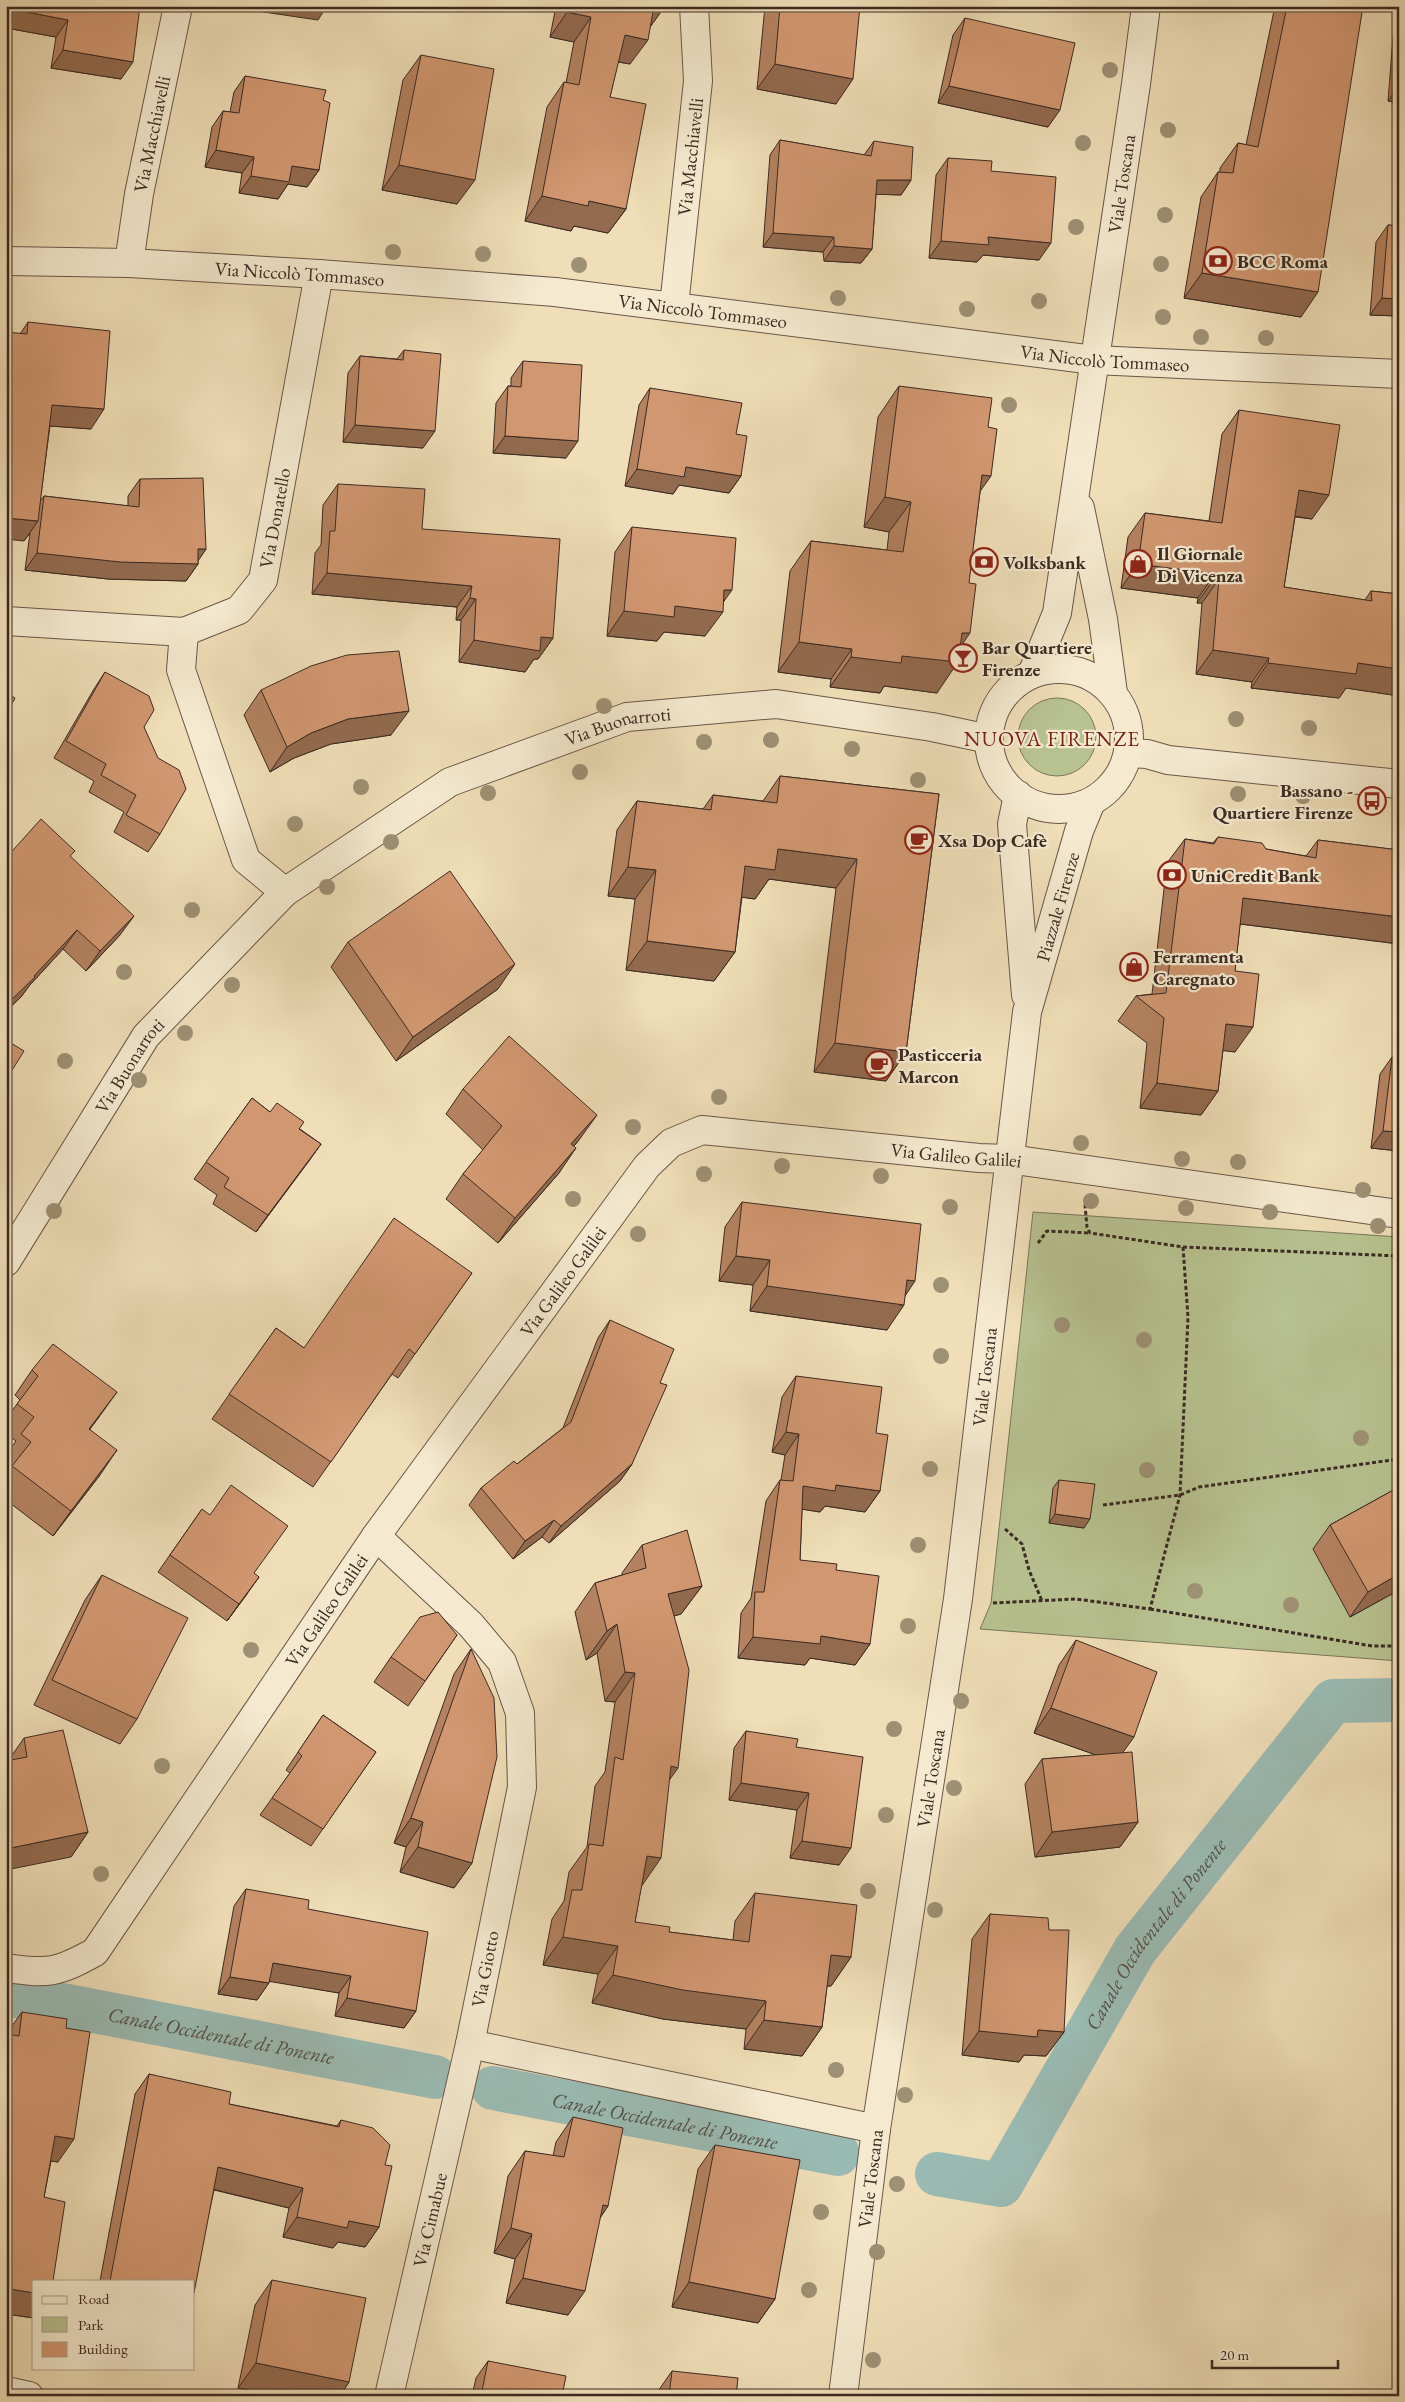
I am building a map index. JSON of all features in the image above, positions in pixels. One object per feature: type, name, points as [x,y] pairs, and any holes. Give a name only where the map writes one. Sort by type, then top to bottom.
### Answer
[{"type":"street","name":"Via Macchiavelli","points":[[129,263],[139,194],[178,6]]},
{"type":"street","name":"Via Macchiavelli","points":[[674,306],[698,81],[694,6]]},
{"type":"street","name":"Viale Toscana","points":[[1094,360],[1146,6]]},
{"type":"street","name":"Via Niccolò Tommaseo","points":[[6,261],[129,263],[319,274],[555,292],[1094,360],[1399,374]]},
{"type":"street","name":"Via Donatello","points":[[6,621],[184,632],[239,610],[263,580],[319,274]]},
{"type":"street","name":"Piazzale Firenze","points":[[1032,674],[1057,613],[1094,360]]},
{"type":"street","name":"Piazzale Firenze","points":[[1076,490],[1103,619],[1113,694]]},
{"type":"street","points":[[184,632],[181,670],[246,860],[285,892]]},
{"type":"street","name":"Piazzale Firenze","points":[[1053,669],[1075,671],[1096,679],[1113,694],[1122,709],[1128,728],[1128,752],[1121,771],[1105,791],[1091,802],[1066,809],[1032,804],[1018,795],[1002,780],[992,760],[989,739],[992,718],[1001,700],[1014,685],[1032,674],[1053,669]]},
{"type":"street","name":"Via Buonarroti","points":[[6,1262],[146,1036],[285,892],[450,782],[627,717],[776,704],[932,727],[989,739]]},
{"type":"street","points":[[1128,752],[1147,754],[1168,760],[1399,784]]},
{"type":"street","name":"Piazzale Firenze","points":[[1018,795],[1012,824],[1027,1012]]},
{"type":"street","name":"Piazzale Firenze","points":[[1009,1159],[1027,1012],[1078,831],[1091,802]]},
{"type":"street","name":"Via Galileo Galilei","points":[[6,1968],[40,1973],[67,1968],[95,1952],[376,1536],[647,1166],[671,1143],[702,1130],[979,1158],[1009,1159],[1399,1214]]},
{"type":"street","name":"Viale Toscana","points":[[843,2396],[876,2129],[958,1599],[1009,1159]]},
{"type":"street","name":"Via Giotto","points":[[376,1536],[471,1626],[502,1662],[520,1714],[522,1787],[470,2044]]},
{"type":"street","points":[[470,2044],[876,2129]]},
{"type":"street","name":"Via Cimabue","points":[[389,2396],[470,2044]]},
{"type":"street","points":[[6,2391],[29,2396]]},
{"type":"path","points":[[1084,1200],[1087,1227],[1090,1233]]},
{"type":"path","points":[[1034,1249],[1047,1231],[1090,1233],[1183,1247],[1399,1256]]},
{"type":"path","points":[[1150,1609],[1180,1495],[1188,1317],[1183,1247]]},
{"type":"path","points":[[1103,1505],[1180,1495],[1199,1487],[1399,1459]]},
{"type":"path","points":[[1006,1521],[1005,1531],[1022,1544],[1029,1570],[1042,1601]]},
{"type":"path","points":[[958,1599],[991,1603],[1076,1599],[1150,1609],[1372,1646],[1399,1646]]},
{"type":"green space","points":[[1057,698],[1072,701],[1089,715],[1093,722],[1096,737],[1093,752],[1079,769],[1072,773],[1057,776],[1042,773],[1025,759],[1021,752],[1018,737],[1021,722],[1035,705],[1042,701]]},
{"type":"green space","points":[[1033,1212],[1399,1237],[1399,1661],[980,1629],[991,1603]]},
{"type":"building","points":[[6,6],[140,6],[133,62],[63,50],[68,20],[6,8]]},
{"type":"building","points":[[568,6],[654,6],[648,40],[625,35],[610,97],[646,104],[626,209],[589,201],[588,206],[542,196],[564,82],[579,85],[591,17],[567,12]]},
{"type":"building","points":[[780,6],[860,6],[853,79],[775,64]]},
{"type":"building","points":[[1287,6],[1363,6],[1318,292],[1202,273],[1218,172],[1233,173],[1238,143],[1258,147]]},
{"type":"building","points":[[965,18],[1075,43],[1060,110],[949,86]]},
{"type":"building","points":[[421,55],[494,69],[475,180],[399,165]]},
{"type":"building","points":[[245,76],[326,90],[323,100],[330,103],[319,170],[292,166],[289,182],[251,176],[254,157],[216,150],[223,111],[239,113]]},
{"type":"building","points":[[780,140],[871,156],[874,141],[913,147],[911,180],[877,180],[872,249],[834,246],[834,237],[773,233]]},
{"type":"building","points":[[948,158],[992,161],[991,171],[1056,177],[1051,243],[988,237],[989,245],[941,241]]},
{"type":"building","points":[[1388,225],[1399,226],[1399,299],[1382,298]]},
{"type":"building","points":[[28,322],[110,331],[104,409],[52,405],[38,521],[6,518],[6,332],[27,334]]},
{"type":"building","points":[[404,350],[441,354],[435,431],[355,425],[360,356],[403,360]]},
{"type":"building","points":[[523,361],[582,365],[578,441],[505,436],[508,386],[521,387]]},
{"type":"building","points":[[899,386],[992,398],[988,427],[997,429],[991,476],[982,475],[969,583],[976,584],[970,633],[962,633],[958,662],[902,656],[901,663],[851,657],[852,649],[799,642],[811,541],[903,552],[911,502],[885,497]]},
{"type":"building","points":[[650,388],[742,403],[736,434],[747,436],[741,476],[686,467],[684,477],[637,469]]},
{"type":"building","points":[[1239,410],[1340,425],[1329,495],[1299,490],[1284,587],[1372,601],[1371,591],[1399,594],[1399,669],[1358,663],[1356,674],[1268,663],[1269,658],[1213,650],[1219,579],[1214,579],[1215,574],[1138,564],[1145,513],[1222,523]]},
{"type":"building","points":[[203,478],[206,549],[198,549],[198,564],[120,562],[37,553],[44,496],[139,507],[140,479]]},
{"type":"building","points":[[338,484],[425,489],[422,529],[560,539],[553,638],[541,637],[540,651],[474,640],[476,599],[470,598],[472,586],[327,573],[330,531],[335,531]]},
{"type":"building","points":[[632,527],[736,538],[732,590],[724,590],[723,612],[675,606],[674,617],[624,611]]},
{"type":"building","points":[[399,651],[409,711],[348,719],[311,733],[287,747],[261,690],[311,666],[347,655]]},
{"type":"building","points":[[105,672],[149,696],[154,710],[144,727],[158,758],[179,770],[186,789],[160,834],[126,815],[136,795],[101,775],[106,764],[66,741]]},
{"type":"building","points":[[6,693],[15,698],[6,715]]},
{"type":"building","points":[[780,776],[939,794],[906,1052],[835,1043],[857,859],[778,849],[775,870],[745,866],[735,952],[647,941],[656,870],[628,867],[637,801],[711,810],[713,795],[777,803]]},
{"type":"building","points":[[41,819],[75,851],[70,856],[134,916],[100,951],[77,930],[35,977],[6,1005],[6,858]]},
{"type":"building","points":[[1218,837],[1262,843],[1266,849],[1316,858],[1318,840],[1399,850],[1399,917],[1243,898],[1235,971],[1259,974],[1253,1027],[1226,1024],[1218,1091],[1157,1083],[1164,1018],[1136,996],[1166,993],[1185,839],[1214,844]]},
{"type":"building","points":[[450,871],[515,964],[413,1037],[348,942]]},
{"type":"building","points":[[509,1036],[597,1115],[571,1144],[576,1148],[515,1218],[463,1174],[502,1126],[463,1089]]},
{"type":"building","points":[[6,1040],[24,1051],[6,1080]]},
{"type":"building","points":[[1392,1057],[1399,1058],[1399,1132],[1383,1131]]},
{"type":"building","points":[[252,1098],[270,1112],[277,1103],[304,1122],[299,1129],[321,1144],[268,1215],[224,1187],[229,1178],[206,1162]]},
{"type":"building","points":[[742,1202],[921,1224],[915,1281],[907,1280],[904,1305],[767,1286],[770,1260],[736,1256]]},
{"type":"building","points":[[394,1218],[472,1273],[415,1354],[409,1349],[331,1462],[229,1394],[276,1328],[304,1348]]},
{"type":"building","points":[[610,1320],[674,1349],[660,1383],[667,1385],[632,1464],[561,1526],[554,1520],[525,1541],[481,1488],[514,1461],[517,1464],[571,1422]]},
{"type":"building","points":[[53,1344],[117,1392],[89,1429],[117,1450],[71,1511],[12,1466],[31,1442],[21,1434],[34,1417],[17,1404],[38,1376],[32,1370]]},
{"type":"building","points":[[796,1376],[882,1387],[876,1433],[888,1435],[880,1491],[836,1485],[835,1491],[803,1486],[800,1560],[837,1564],[836,1570],[879,1576],[870,1644],[821,1636],[820,1644],[753,1637],[755,1592],[764,1592],[780,1480],[793,1481],[799,1434],[786,1432]]},
{"type":"building","points":[[1059,1480],[1095,1484],[1090,1519],[1055,1514]]},
{"type":"building","points":[[231,1485],[288,1526],[254,1573],[259,1577],[239,1604],[170,1555],[202,1509],[210,1515]]},
{"type":"building","points":[[1399,1487],[1399,1574],[1368,1592],[1330,1525]]},
{"type":"building","points":[[687,1530],[702,1586],[668,1594],[689,1670],[678,1768],[671,1766],[661,1858],[647,1856],[635,1922],[670,1927],[669,1932],[749,1942],[755,1893],[857,1905],[851,1957],[831,1955],[822,2027],[764,2020],[766,2001],[683,1990],[613,1975],[618,1946],[563,1937],[572,1890],[582,1890],[589,1844],[603,1846],[615,1757],[623,1760],[635,1673],[625,1672],[617,1624],[607,1631],[595,1583],[646,1568],[642,1545]]},
{"type":"building","points":[[102,1575],[188,1618],[137,1719],[52,1680]]},
{"type":"building","points":[[438,1612],[457,1635],[425,1681],[391,1657],[420,1617]]},
{"type":"building","points":[[1076,1640],[1157,1672],[1134,1737],[1051,1708]]},
{"type":"building","points":[[471,1649],[494,1698],[497,1757],[472,1863],[418,1847],[423,1822],[411,1818]]},
{"type":"building","points":[[323,1715],[376,1752],[323,1829],[272,1798],[302,1756],[298,1752]]},
{"type":"building","points":[[63,1730],[88,1832],[6,1849],[6,1761],[27,1757],[24,1738]]},
{"type":"building","points":[[746,1731],[798,1739],[796,1747],[863,1757],[851,1848],[802,1841],[809,1793],[741,1783]]},
{"type":"building","points":[[1132,1752],[1138,1822],[1052,1832],[1042,1759]]},
{"type":"building","points":[[246,1889],[309,1900],[308,1909],[428,1932],[416,2011],[347,1998],[351,1976],[273,1963],[269,1983],[230,1977]]},
{"type":"building","points":[[990,1914],[1048,1918],[1049,1930],[1069,1930],[1064,2032],[1038,2030],[1037,2037],[979,2031]]},
{"type":"building","points":[[22,2012],[67,2019],[66,2028],[90,2032],[74,2139],[55,2136],[44,2197],[65,2202],[53,2280],[32,2280],[32,2293],[10,2289],[12,2278],[6,2277],[6,2145],[10,2117],[6,2117],[6,2034],[19,2036]]},
{"type":"building","points":[[149,2074],[231,2092],[229,2104],[339,2127],[341,2120],[373,2128],[390,2145],[385,2165],[392,2166],[379,2227],[349,2221],[347,2228],[297,2217],[303,2188],[218,2167],[195,2288],[195,2280],[110,2280]]},
{"type":"building","points":[[573,2117],[623,2128],[608,2206],[603,2205],[585,2291],[523,2278],[532,2234],[511,2228],[525,2151],[564,2157]]},
{"type":"building","points":[[715,2145],[800,2160],[775,2299],[689,2282]]},
{"type":"building","points":[[272,2280],[366,2298],[349,2382],[256,2363]]},
{"type":"building","points":[[488,2361],[566,2376],[562,2396],[481,2396]]},
{"type":"building","points":[[672,2371],[738,2378],[736,2396],[669,2396]]},
{"type":"waterway","name":"Canale Occidentale di Ponente","points":[[937,2174],[1001,2185],[1135,1950],[1333,1701],[1399,1700]]},
{"type":"waterway","name":"Canale Occidentale di Ponente","points":[[6,1994],[435,2077]]},
{"type":"waterway","name":"Canale Occidentale di Ponente","points":[[493,2088],[838,2154]]},
{"type":"place","name":"BCC Roma","points":[[1218,261]]},
{"type":"place","name":"Volksbank","points":[[984,562]]},
{"type":"place","name":"Il Giornale Di Vicenza","points":[[1138,564]]},
{"type":"place","name":"Bar Quartiere Firenze","points":[[963,658]]},
{"type":"place","name":"Bassano - Quartiere Firenze","points":[[1372,801]]},
{"type":"place","name":"Xsa Dop Cafè","points":[[919,840]]},
{"type":"place","name":"UniCredit Bank","points":[[1172,875]]},
{"type":"place","name":"Ferramenta Caregnato","points":[[1134,967]]},
{"type":"place","name":"Pasticceria Marcon","points":[[879,1065]]},
{"type":"district","name":"NUOVA FIRENZE","points":[[1052,738]]}]
